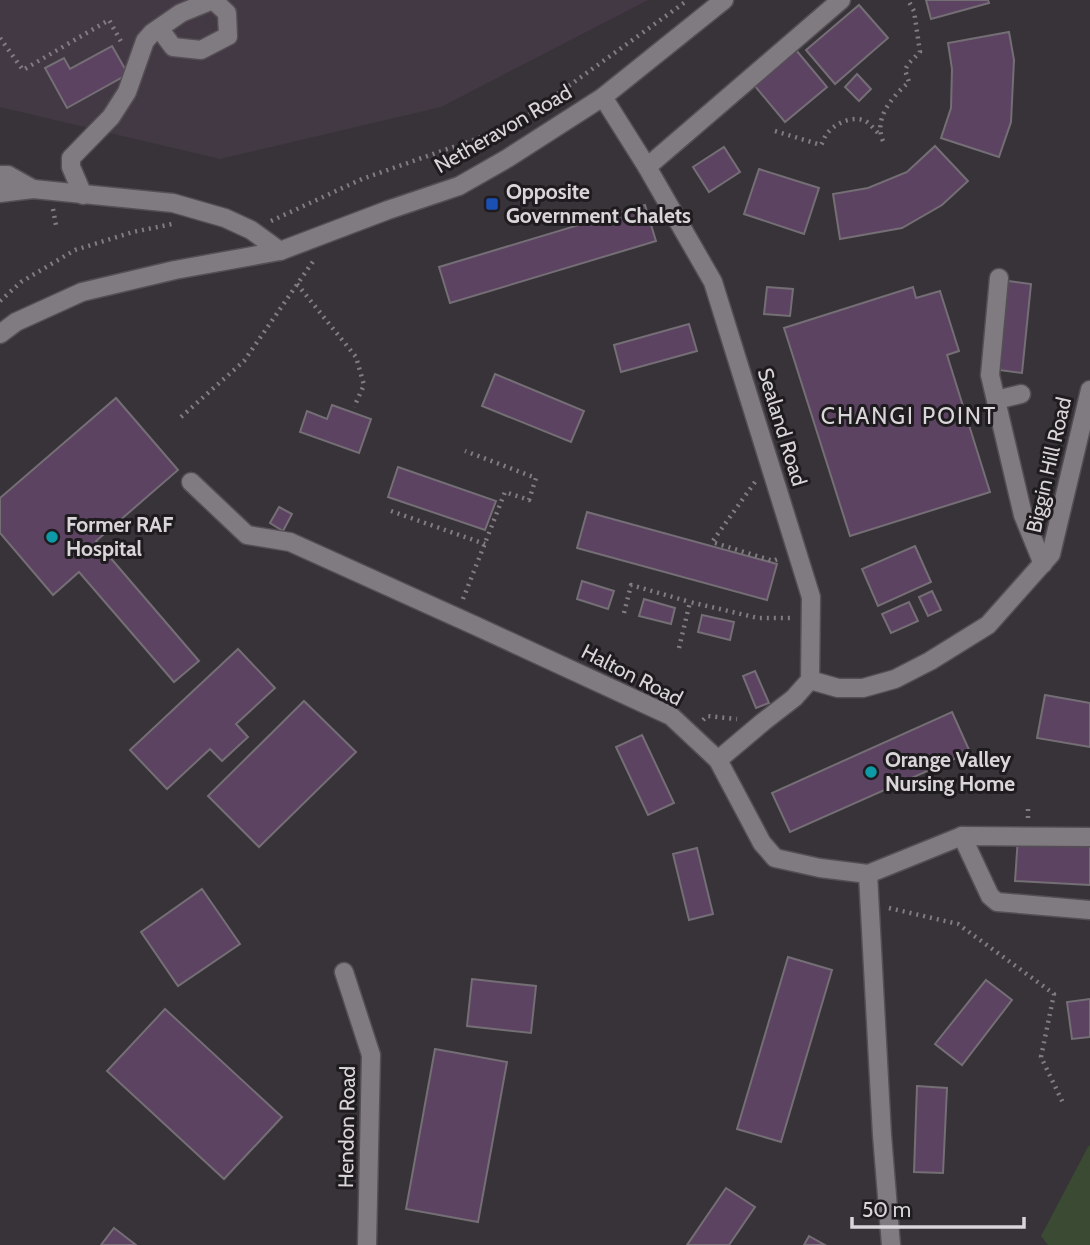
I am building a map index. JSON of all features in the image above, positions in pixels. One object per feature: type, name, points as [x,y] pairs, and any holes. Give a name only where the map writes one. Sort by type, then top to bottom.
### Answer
[{"type":"street","name":"Netheravon Road","points":[[0,334],[16,322],[82,292],[175,270],[280,251],[459,186],[603,97],[724,0]]},
{"type":"street","points":[[648,167],[841,0]]},
{"type":"street","points":[[82,195],[71,167],[71,158],[111,117],[127,92],[145,41],[159,28]]},
{"type":"street","name":"Sealand Road","points":[[603,97],[648,167],[713,282],[811,597],[810,680]]},
{"type":"street","points":[[3,179],[33,190]]},
{"type":"street","points":[[0,193],[33,190],[173,203],[225,218],[251,230],[280,251]]},
{"type":"street","points":[[999,278],[990,375],[1023,515],[1042,564]]},
{"type":"street","name":"Biggin Hill Road","points":[[810,680],[838,688],[863,688],[895,679],[988,625],[1051,554],[1090,390]]},
{"type":"street","points":[[996,400],[1021,394]]},
{"type":"street","name":"Halton Road","points":[[191,482],[247,536],[290,542],[671,716],[718,760],[762,843],[775,858],[820,868],[868,874]]},
{"type":"street","points":[[718,760],[794,698],[810,680]]},
{"type":"street","points":[[962,836],[990,896],[997,902],[1090,910]]},
{"type":"street","points":[[891,1245],[882,1135],[868,874],[962,836],[1090,837]]},
{"type":"street","name":"Hendon Road","points":[[344,972],[372,1055],[367,1245]]},
{"type":"path","points":[[251,230],[362,178],[513,126],[688,0]]},
{"type":"path","points":[[775,131],[821,145],[834,127],[845,120],[856,119],[866,121],[882,139],[881,123],[885,112],[899,91],[909,82],[905,70],[920,52],[914,11],[908,0]]},
{"type":"path","points":[[0,38],[23,69],[108,20],[135,67]]},
{"type":"path","points":[[0,301],[21,282],[75,250],[133,232],[182,222]]},
{"type":"path","points":[[181,417],[244,361],[317,255]]},
{"type":"path","points":[[297,284],[356,358],[364,385],[354,407]]},
{"type":"path","points":[[457,617],[505,492],[529,500],[536,478],[466,451]]},
{"type":"path","points":[[772,472],[759,477],[712,542],[773,561]]},
{"type":"path","points":[[391,511],[485,544]]},
{"type":"path","points":[[624,613],[631,585],[758,618],[811,618]]},
{"type":"path","points":[[679,648],[690,602]]},
{"type":"path","points":[[690,733],[707,716],[747,720],[757,727]]},
{"type":"path","points":[[1028,805],[1028,815]]},
{"type":"path","points":[[871,904],[958,924],[1054,993],[1041,1057],[1064,1105]]},
{"type":"shaded area","points":[[0,0],[648,0],[441,107],[220,159],[0,107]]},
{"type":"green space","points":[[1090,1145],[1090,1245],[1048,1245],[1041,1236]]},
{"type":"building","points":[[926,0],[988,0],[989,3],[931,19]]},
{"type":"building","points":[[859,5],[888,38],[835,84],[806,50]]},
{"type":"building","points":[[1009,32],[1014,60],[1011,122],[999,157],[941,138],[951,108],[952,69],[948,43]]},
{"type":"building","points":[[112,46],[128,74],[67,108],[45,68],[64,58],[70,69]]},
{"type":"building","points":[[796,50],[827,87],[785,122],[754,85]]},
{"type":"building","points":[[857,74],[871,89],[859,101],[845,87]]},
{"type":"building","points":[[935,146],[968,181],[942,205],[902,228],[840,239],[833,194],[868,188],[907,172]]},
{"type":"building","points":[[724,147],[740,172],[709,192],[693,167]]},
{"type":"building","points":[[759,169],[819,188],[804,234],[744,214]]},
{"type":"building","points":[[645,205],[656,241],[450,303],[439,267]]},
{"type":"building","points":[[1008,281],[1031,284],[1022,373],[999,370]]},
{"type":"building","points":[[767,287],[793,289],[790,316],[764,314]]},
{"type":"building","points":[[913,287],[916,298],[940,291],[959,351],[947,355],[990,492],[850,536],[784,328]]},
{"type":"building","points":[[689,324],[697,351],[621,372],[614,345]]},
{"type":"building","points":[[495,374],[584,411],[571,442],[482,406]]},
{"type":"building","name":"Former RAF Hospital","points":[[116,398],[178,470],[96,541],[199,661],[174,682],[79,572],[53,595],[0,533],[0,498]]},
{"type":"building","points":[[332,405],[371,419],[359,453],[300,432],[307,411],[327,419]]},
{"type":"building","points":[[398,467],[496,501],[485,530],[388,497]]},
{"type":"building","points":[[279,507],[292,514],[283,531],[270,523]]},
{"type":"building","points":[[587,512],[777,564],[767,600],[577,548]]},
{"type":"building","points":[[915,546],[931,582],[878,606],[862,569]]},
{"type":"building","points":[[582,581],[614,591],[608,609],[577,599]]},
{"type":"building","points":[[932,591],[941,610],[928,616],[919,597]]},
{"type":"building","points":[[644,599],[675,608],[671,624],[639,616]]},
{"type":"building","points":[[909,602],[918,621],[891,633],[882,614]]},
{"type":"building","points":[[702,615],[734,622],[730,640],[698,632]]},
{"type":"building","points":[[238,649],[275,688],[236,724],[248,737],[222,761],[210,749],[167,789],[130,750]]},
{"type":"building","points":[[755,671],[769,703],[756,708],[743,676]]},
{"type":"building","points":[[1045,695],[1090,703],[1090,747],[1037,738]]},
{"type":"building","points":[[304,701],[356,752],[259,847],[208,796]]},
{"type":"building","name":"Orange Valley Nursing Home","points":[[952,712],[970,752],[790,832],[772,793]]},
{"type":"building","points":[[642,735],[674,803],[648,815],[616,747]]},
{"type":"building","points":[[1018,837],[1090,841],[1090,885],[1015,881]]},
{"type":"building","points":[[697,848],[713,914],[689,920],[673,854]]},
{"type":"building","points":[[202,889],[240,944],[178,986],[141,932]]},
{"type":"building","points":[[788,957],[832,970],[781,1142],[737,1129]]},
{"type":"building","points":[[472,979],[536,986],[531,1033],[467,1026]]},
{"type":"building","points":[[986,980],[1012,1000],[962,1065],[935,1044]]},
{"type":"building","points":[[1090,999],[1090,1037],[1072,1039],[1067,1002]]},
{"type":"building","points":[[165,1009],[282,1117],[224,1179],[107,1071]]},
{"type":"building","points":[[435,1049],[507,1062],[478,1222],[406,1209]]},
{"type":"building","points":[[917,1086],[947,1088],[943,1173],[914,1172]]},
{"type":"building","points":[[726,1188],[755,1207],[729,1245],[687,1245]]},
{"type":"building","points":[[114,1228],[136,1245],[101,1245]]},
{"type":"building","points":[[809,1236],[825,1245],[804,1245]]},
{"type":"place","name":"Opposite Government Chalets","points":[[492,204]]},
{"type":"place","name":"Former RAF Hospital","points":[[52,537]]},
{"type":"place","name":"Orange Valley Nursing Home","points":[[871,772]]},
{"type":"district","name":"CHANGI POINT","points":[[909,416]]}]
